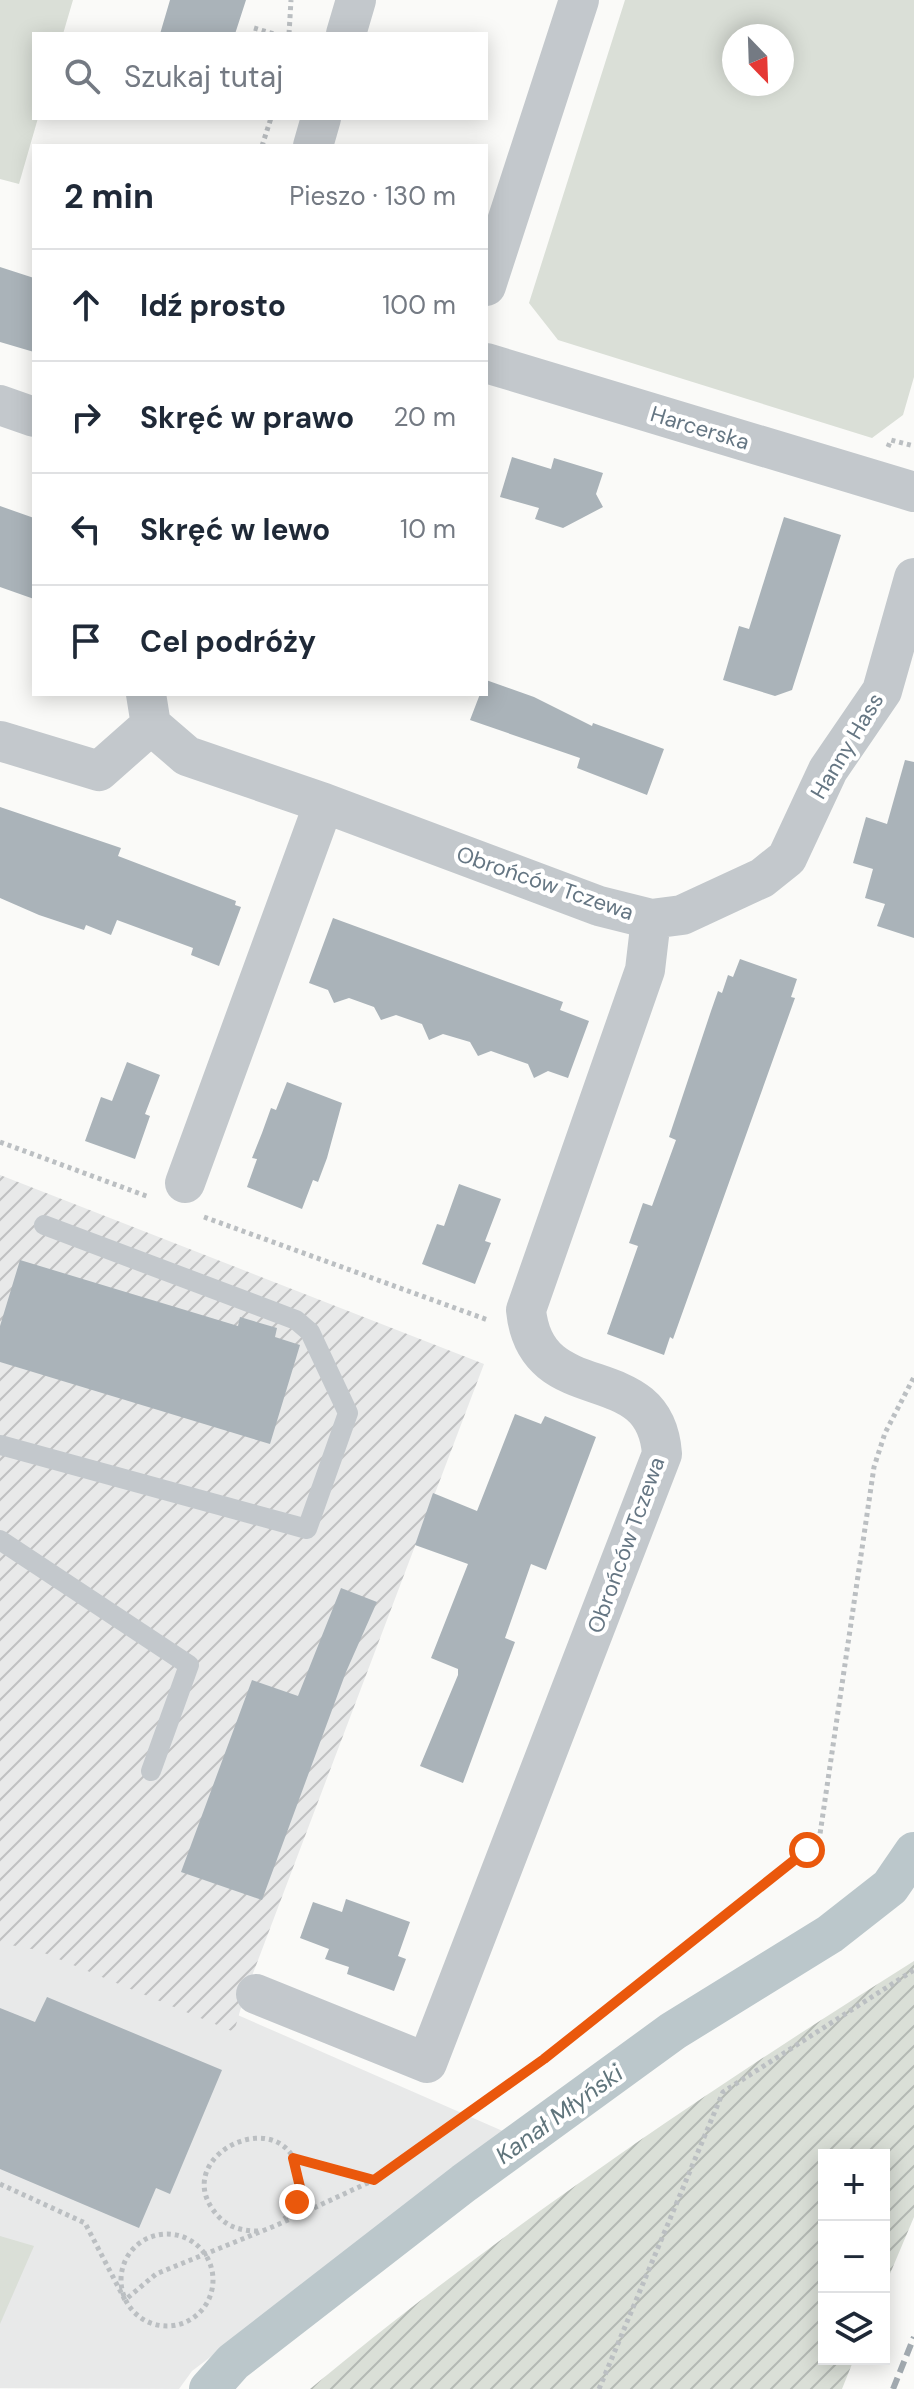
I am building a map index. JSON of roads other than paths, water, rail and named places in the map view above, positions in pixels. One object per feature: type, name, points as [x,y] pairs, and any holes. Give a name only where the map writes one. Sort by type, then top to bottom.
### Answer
[{"type":"street","points":[[347,32],[356,0]]},
{"type":"street","points":[[488,280],[579,0]]},
{"type":"street","points":[[314,144],[320,120]]},
{"type":"street","name":"Harcerska","points":[[488,364],[914,492]]},
{"type":"street","points":[[0,405],[32,416]]},
{"type":"street","name":"Hanny Hass","points":[[651,919],[682,915],[762,878],[787,858],[828,770],[882,691],[914,578]]},
{"type":"street","points":[[0,741],[99,771],[148,710]]},
{"type":"street","name":"Obrońców Tczewa","points":[[148,710],[187,756],[324,803],[599,906],[651,919],[645,970],[526,1310],[528,1334],[549,1363],[642,1403],[657,1425],[662,1454],[427,2063],[256,1994]]},
{"type":"street","points":[[179,1199],[324,803]]},
{"type":"lane","points":[[0,1445],[307,1529],[348,1413],[310,1332],[296,1320],[44,1225]]},
{"type":"lane","points":[[0,1540],[189,1665],[151,1771]]},
{"type":"waterway","name":"Kanał Młyński","points":[[209,2389],[233,2362],[464,2183],[673,2031],[830,1934],[890,1887],[914,1852]]},
{"type":"railway","points":[[893,2389],[914,2337]]}]
